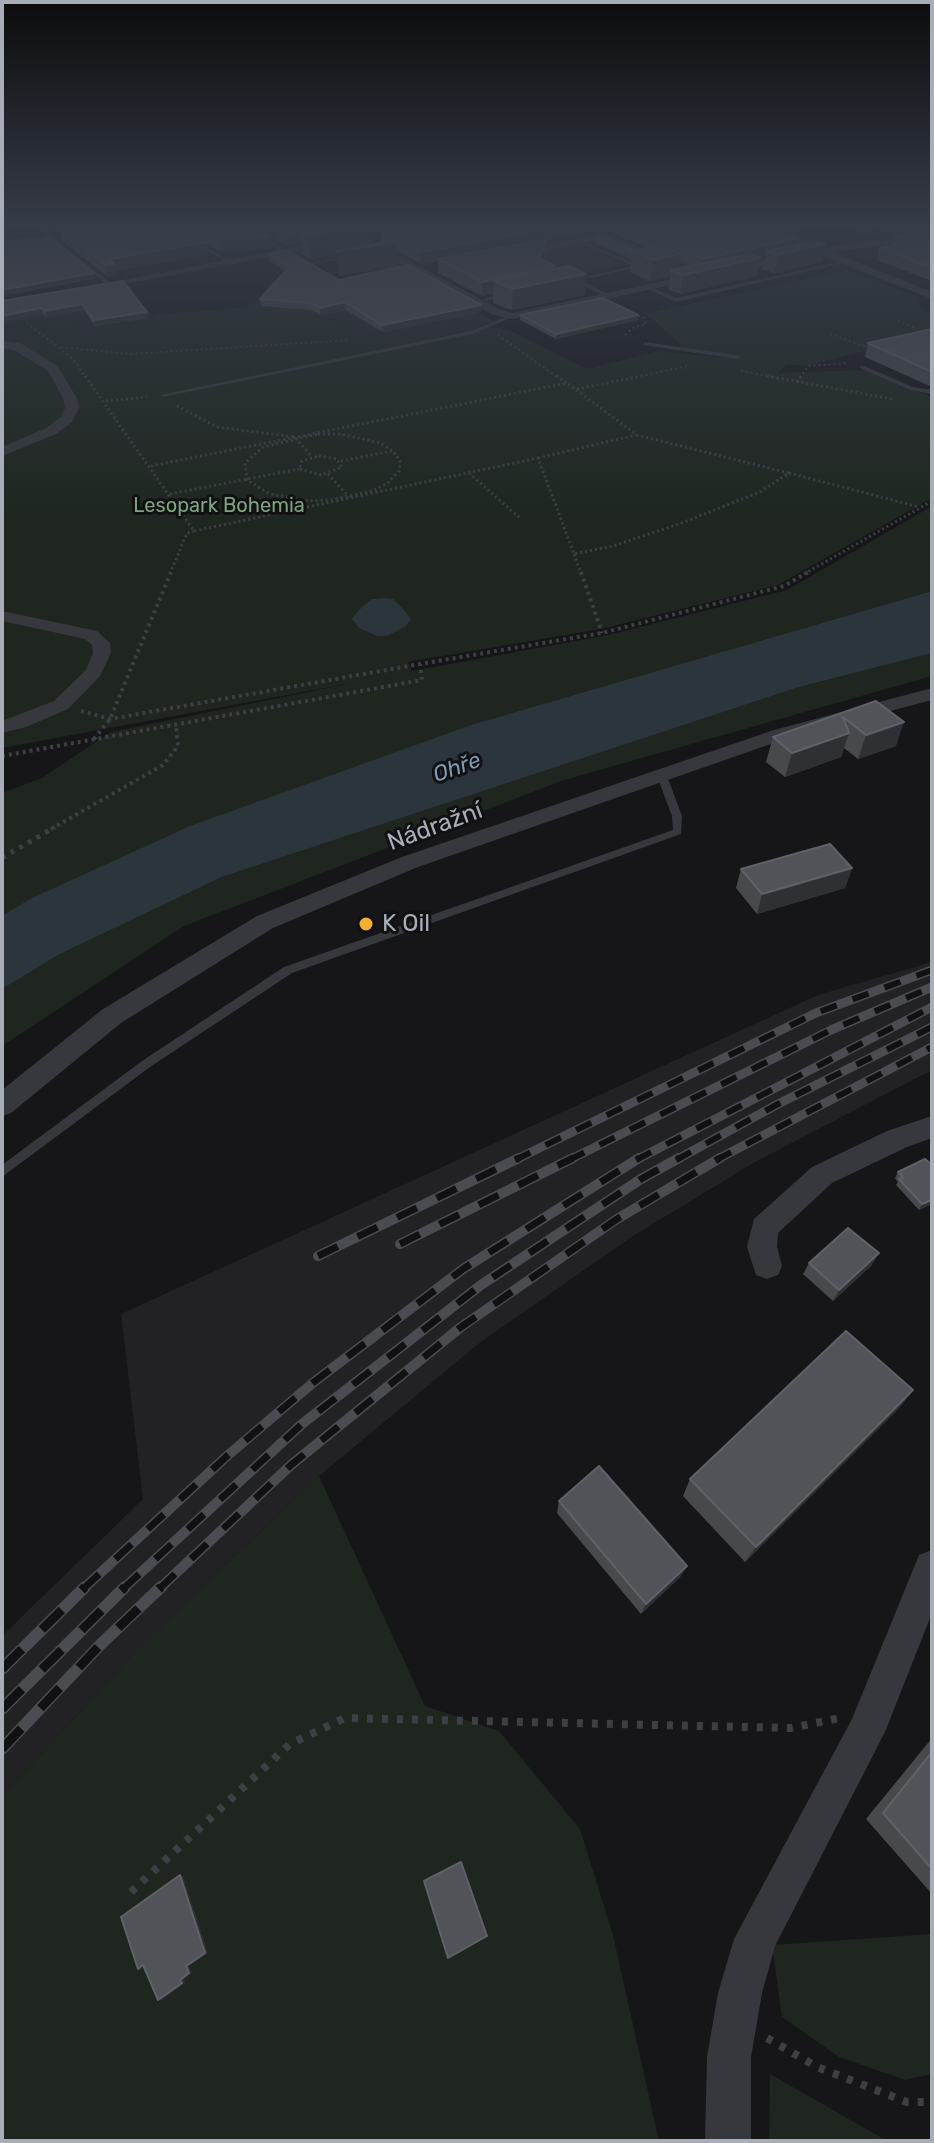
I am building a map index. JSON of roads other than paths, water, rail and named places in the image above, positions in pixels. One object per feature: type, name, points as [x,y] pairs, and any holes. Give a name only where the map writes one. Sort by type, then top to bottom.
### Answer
[{"type":"street","points":[[2,344],[18,347],[53,369],[70,398],[72,408],[67,419],[51,431],[2,452]]},
{"type":"street","points":[[2,616],[91,635],[101,643],[102,653],[94,672],[61,705],[42,715],[2,727]]},
{"type":"street","name":"Nádražní","points":[[2,1105],[112,1016],[265,922],[410,862],[781,734],[932,694]]},
{"type":"street","points":[[767,1266],[762,1247],[764,1228],[822,1175],[897,1139],[932,1127]]},
{"type":"street","points":[[728,2141],[729,2057],[755,1939],[876,1710],[932,1568]]},
{"type":"lane","points":[[163,395],[473,332],[490,325]]},
{"type":"lane","points":[[645,344],[737,357]]},
{"type":"lane","points":[[862,367],[912,389],[932,392]]},
{"type":"lane","points":[[2,1172],[146,1064],[288,970],[678,832],[677,816],[662,776]]},
{"type":"water","name":"Ohře","points":[[932,591],[932,653],[796,688],[222,877],[60,954],[2,989],[2,916],[30,899],[190,826],[474,724]]},
{"type":"water","points":[[372,599],[393,599],[407,613],[411,620],[406,626],[387,636],[377,636],[359,628],[352,619],[359,610]]},
{"type":"railway","points":[[515,1160],[816,1013],[932,970]]},
{"type":"railway","points":[[569,1160],[831,1030],[932,987]]},
{"type":"railway","points":[[636,1160],[932,1007]]},
{"type":"railway","points":[[676,1160],[778,1104],[932,1027]]},
{"type":"railway","points":[[716,1160],[932,1047]]},
{"type":"railway","points":[[318,1256],[519,1158]]},
{"type":"railway","points":[[400,1244],[573,1158]]},
{"type":"railway","points":[[83,1589],[227,1456],[314,1382],[463,1269],[639,1158]]},
{"type":"railway","points":[[123,1589],[302,1424],[481,1285],[641,1179],[679,1158]]},
{"type":"railway","points":[[159,1589],[291,1465],[461,1327],[617,1219],[720,1158]]},
{"type":"railway","points":[[2,1669],[85,1587]]},
{"type":"railway","points":[[2,1709],[125,1587]]},
{"type":"railway","points":[[2,1749],[100,1645],[161,1587]]},
{"type":"place","name":"K Oil","points":[[366,924]]},
{"type":"park label","name":"Lesopark Bohemia","points":[[219,506]]}]
